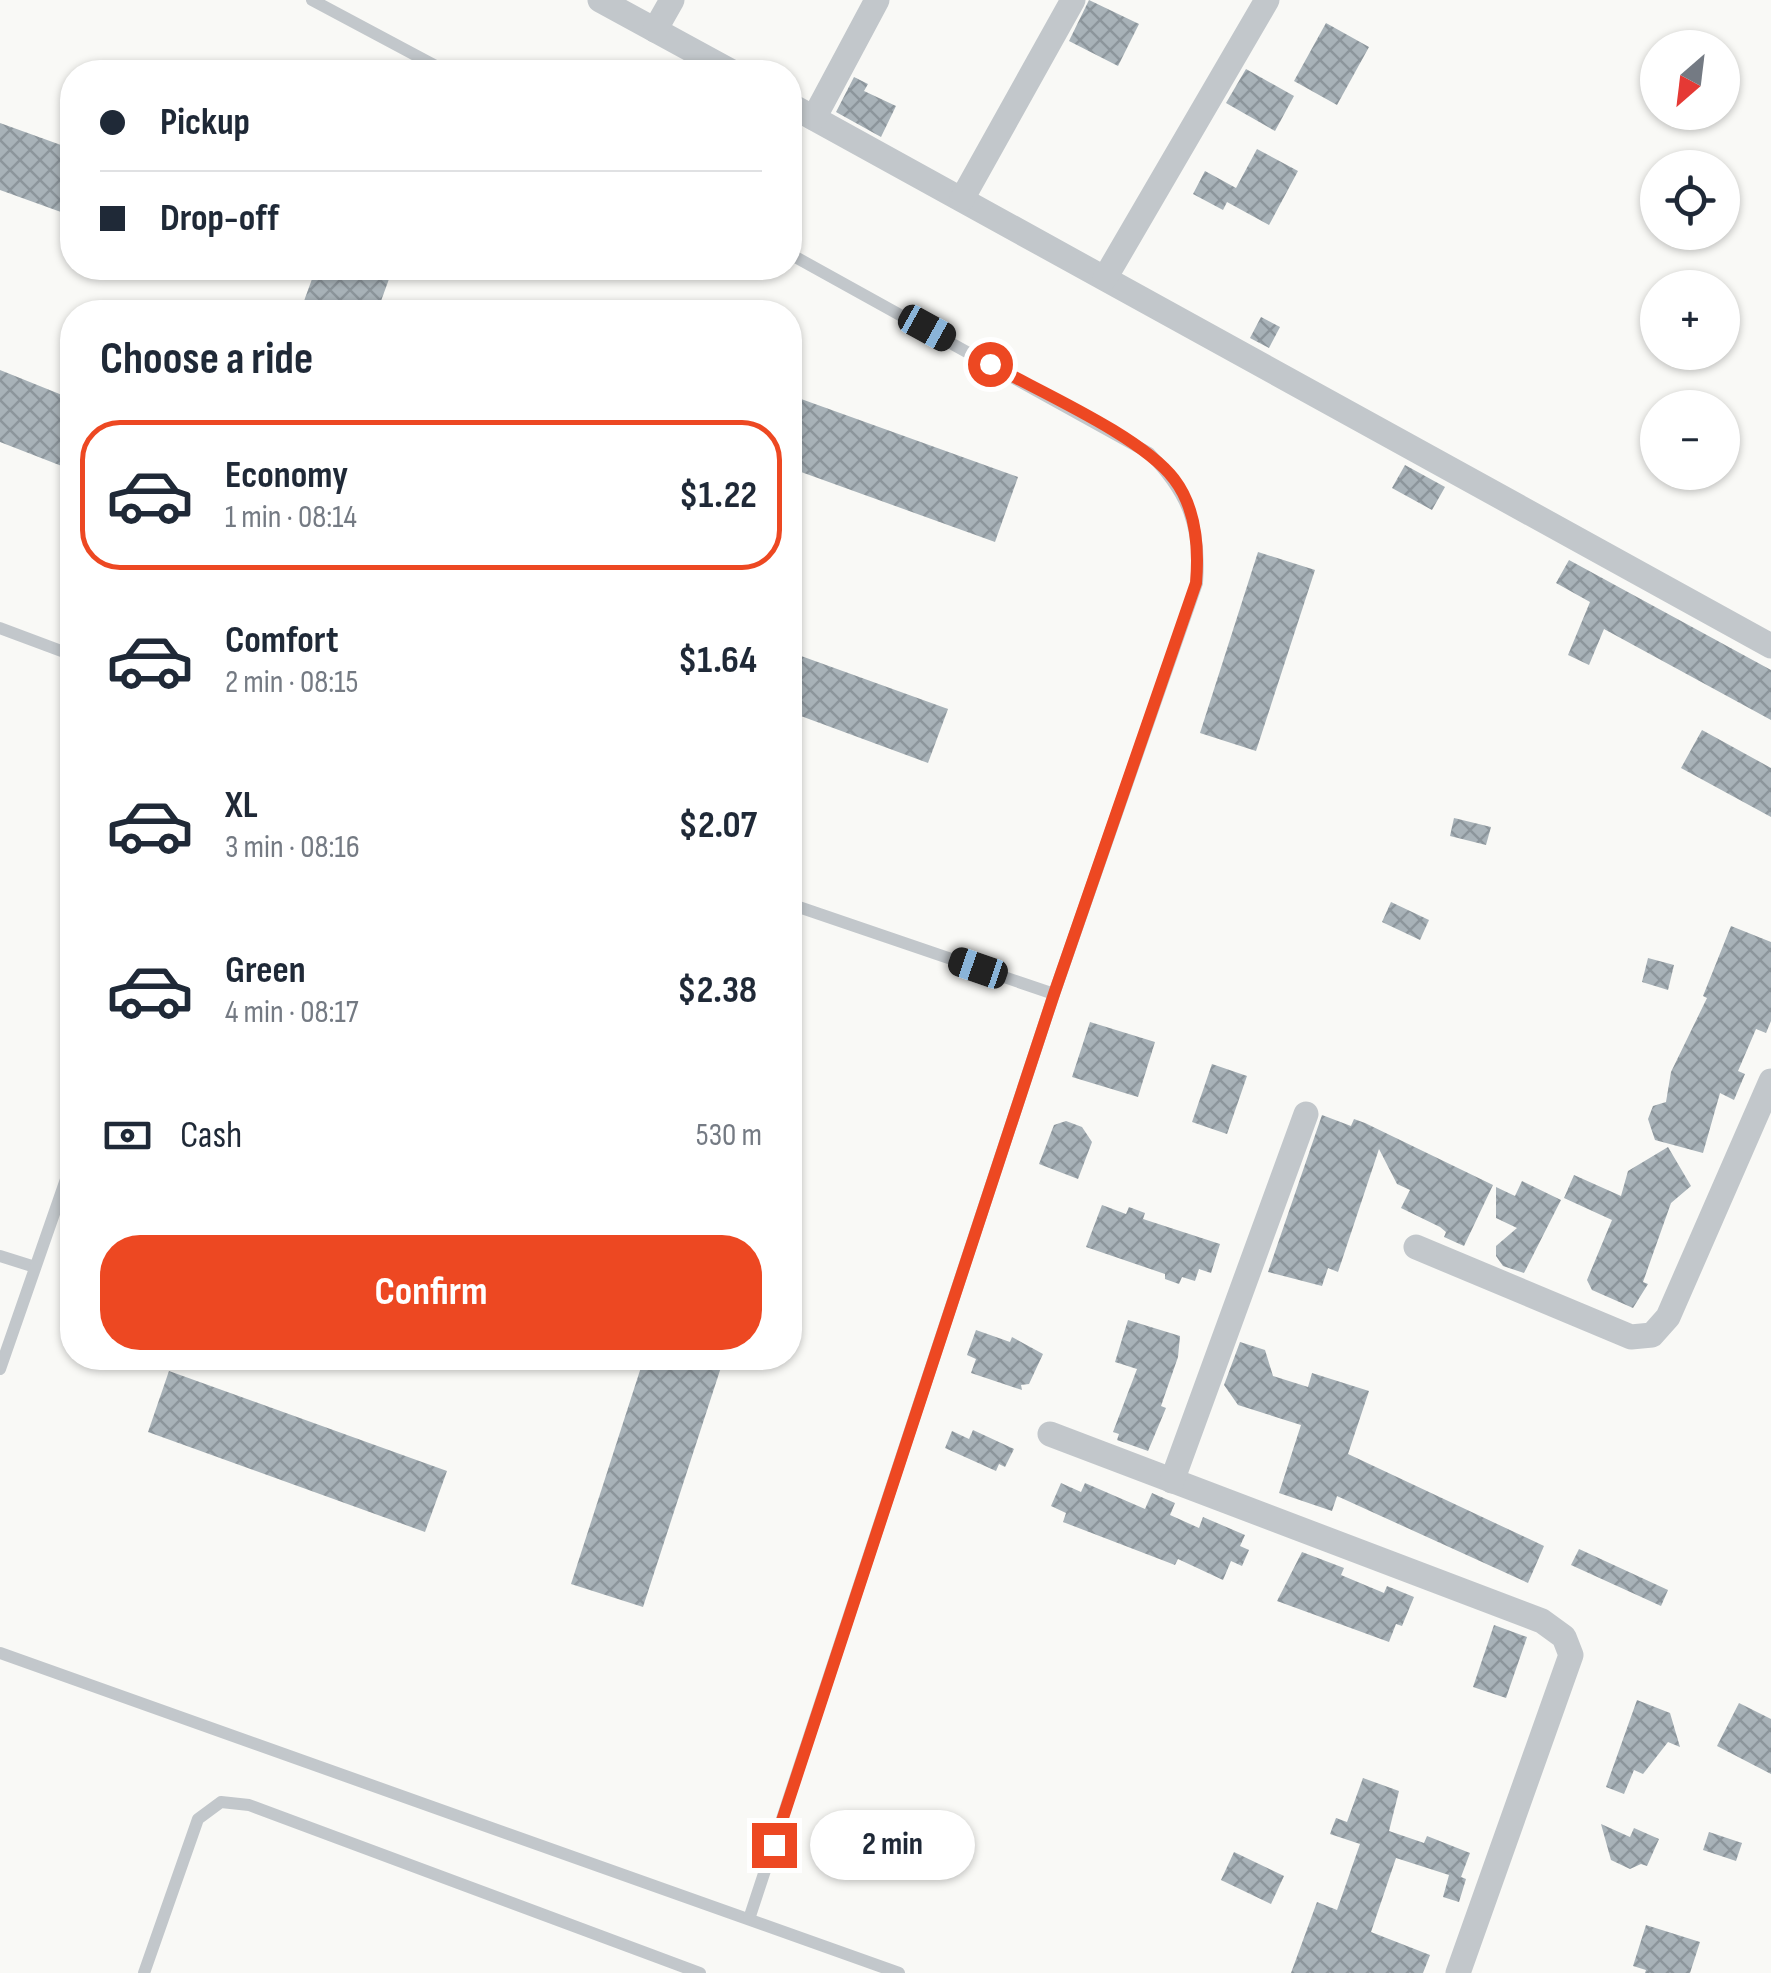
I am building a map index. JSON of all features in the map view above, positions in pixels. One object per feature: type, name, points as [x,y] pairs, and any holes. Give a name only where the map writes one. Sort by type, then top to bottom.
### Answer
[{"type":"street","points":[[600,0],[710,60]]},
{"type":"street","points":[[656,30],[672,0]]},
{"type":"street","points":[[814,118],[876,0]]},
{"type":"street","points":[[962,199],[1073,0]]},
{"type":"street","points":[[1105,278],[1267,0]]},
{"type":"street","points":[[802,111],[1771,646]]},
{"type":"street","points":[[1416,1248],[1632,1337],[1652,1336],[1668,1317],[1771,1082]]},
{"type":"street","points":[[1172,1480],[1306,1114]]},
{"type":"street","points":[[1050,1434],[1542,1622],[1564,1637],[1571,1656],[1458,1973]]},
{"type":"lane","points":[[312,0],[424,60]]},
{"type":"lane","points":[[750,1919],[1054,994],[1196,583],[1200,544],[1176,480],[1148,453],[802,261]]},
{"type":"lane","points":[[0,628],[60,650]]},
{"type":"lane","points":[[802,908],[1054,994]]},
{"type":"lane","points":[[0,1369],[60,1197]]},
{"type":"lane","points":[[0,1256],[36,1267]]},
{"type":"lane","points":[[0,1653],[899,1973]]},
{"type":"lane","points":[[144,1973],[198,1819],[222,1802],[249,1805],[697,1972]]},
{"type":"building","points":[[1089,0],[1139,24],[1118,66],[1069,41]]},
{"type":"building","points":[[1326,23],[1369,47],[1337,105],[1294,81]]},
{"type":"building","points":[[1246,69],[1294,96],[1275,131],[1226,103]]},
{"type":"building","points":[[854,77],[868,84],[864,91],[896,106],[881,137],[836,112]]},
{"type":"building","points":[[0,123],[60,145],[60,212],[0,190]]},
{"type":"building","points":[[1257,149],[1298,171],[1269,225],[1227,202],[1223,210],[1193,194],[1205,171],[1236,188]]},
{"type":"building","points":[[312,280],[389,280],[381,300],[304,300]]},
{"type":"building","points":[[1261,317],[1280,327],[1269,348],[1250,338]]},
{"type":"building","points":[[0,370],[60,394],[60,465],[0,442]]},
{"type":"building","points":[[802,399],[1018,477],[995,542],[802,472]]},
{"type":"building","points":[[1405,465],[1445,487],[1432,510],[1392,488]]},
{"type":"building","points":[[1258,552],[1315,570],[1256,751],[1200,733]]},
{"type":"building","points":[[1569,560],[1771,670],[1771,720],[1604,629],[1589,665],[1568,655],[1590,602],[1556,583]]},
{"type":"building","points":[[802,656],[948,709],[928,763],[802,716]]},
{"type":"building","points":[[1702,730],[1771,768],[1771,817],[1681,768]]},
{"type":"building","points":[[1454,818],[1491,827],[1486,845],[1450,836]]},
{"type":"building","points":[[1391,902],[1429,920],[1420,940],[1382,922]]},
{"type":"building","points":[[1731,926],[1771,942],[1771,1021],[1766,1033],[1756,1029],[1738,1071],[1745,1074],[1734,1100],[1720,1093],[1703,1153],[1655,1140],[1648,1119],[1653,1106],[1666,1102],[1671,1072],[1707,998],[1703,996]]},
{"type":"building","points":[[1648,958],[1674,965],[1668,990],[1642,982]]},
{"type":"building","points":[[1090,1022],[1155,1042],[1138,1097],[1072,1077]]},
{"type":"building","points":[[1212,1064],[1247,1076],[1227,1134],[1192,1122]]},
{"type":"building","points":[[1322,1115],[1351,1126],[1354,1119],[1365,1123],[1493,1185],[1464,1246],[1444,1237],[1446,1232],[1440,1227],[1401,1208],[1410,1190],[1397,1184],[1379,1149],[1338,1272],[1328,1268],[1322,1286],[1268,1272]]},
{"type":"building","points":[[1066,1121],[1082,1127],[1092,1142],[1078,1179],[1039,1164],[1054,1125]]},
{"type":"building","points":[[1668,1147],[1691,1186],[1671,1203],[1643,1282],[1648,1284],[1633,1308],[1592,1290],[1587,1280],[1612,1220],[1564,1198],[1574,1175],[1621,1196],[1628,1171]]},
{"type":"building","points":[[1522,1181],[1561,1200],[1524,1273],[1503,1266],[1496,1256],[1496,1246],[1517,1228],[1496,1218],[1496,1187],[1515,1196]]},
{"type":"building","points":[[1102,1205],[1126,1214],[1129,1207],[1145,1213],[1143,1219],[1220,1244],[1211,1273],[1199,1269],[1195,1281],[1182,1277],[1179,1284],[1165,1279],[1165,1274],[1086,1247]]},
{"type":"building","points":[[1128,1320],[1180,1336],[1178,1357],[1161,1406],[1166,1408],[1148,1451],[1117,1440],[1119,1434],[1113,1432],[1137,1369],[1115,1362]]},
{"type":"building","points":[[976,1330],[1010,1342],[1012,1337],[1043,1354],[1029,1384],[1021,1385],[1022,1390],[971,1373],[976,1359],[967,1355]]},
{"type":"building","points":[[1240,1342],[1265,1350],[1273,1376],[1308,1387],[1312,1373],[1369,1391],[1348,1454],[1544,1546],[1528,1583],[1337,1496],[1332,1511],[1279,1493],[1301,1425],[1238,1405],[1224,1385]]},
{"type":"building","points":[[640,1370],[720,1370],[643,1607],[571,1584]]},
{"type":"building","points":[[169,1371],[447,1471],[425,1532],[148,1432]]},
{"type":"building","points":[[973,1430],[1014,1449],[1005,1467],[999,1464],[996,1471],[945,1448],[952,1431],[969,1439]]},
{"type":"building","points":[[1061,1483],[1081,1492],[1085,1483],[1145,1509],[1152,1493],[1175,1503],[1170,1515],[1199,1528],[1203,1517],[1245,1535],[1240,1546],[1249,1550],[1242,1566],[1231,1561],[1223,1580],[1178,1559],[1175,1565],[1063,1522],[1066,1513],[1051,1506]]},
{"type":"building","points":[[1579,1549],[1668,1590],[1661,1606],[1571,1565]]},
{"type":"building","points":[[1302,1552],[1344,1568],[1341,1575],[1384,1593],[1387,1586],[1414,1597],[1402,1626],[1396,1624],[1389,1642],[1277,1601]]},
{"type":"building","points":[[1494,1625],[1527,1637],[1506,1698],[1473,1687]]},
{"type":"building","points":[[1637,1700],[1670,1713],[1680,1747],[1668,1742],[1643,1774],[1634,1770],[1624,1794],[1606,1787]]},
{"type":"building","points":[[1739,1703],[1771,1719],[1771,1774],[1717,1746]]},
{"type":"building","points":[[1363,1778],[1399,1791],[1389,1831],[1424,1843],[1427,1836],[1470,1853],[1461,1877],[1466,1879],[1459,1902],[1443,1897],[1449,1875],[1396,1858],[1371,1932],[1430,1955],[1423,1973],[1291,1973],[1317,1902],[1337,1910],[1360,1844],[1330,1834],[1336,1818],[1347,1822]]},
{"type":"building","points":[[1601,1824],[1630,1837],[1634,1828],[1659,1839],[1647,1866],[1641,1864],[1630,1869],[1611,1860]]},
{"type":"building","points":[[1709,1832],[1742,1843],[1736,1861],[1703,1850]]},
{"type":"building","points":[[1234,1852],[1284,1876],[1271,1904],[1221,1880]]},
{"type":"building","points":[[1646,1925],[1700,1942],[1690,1973],[1645,1973],[1646,1970],[1633,1966]]},
{"type":"route","points":[[774,1845],[1054,994],[1196,583],[1200,544],[1176,480],[1148,453],[990,364]]}]
